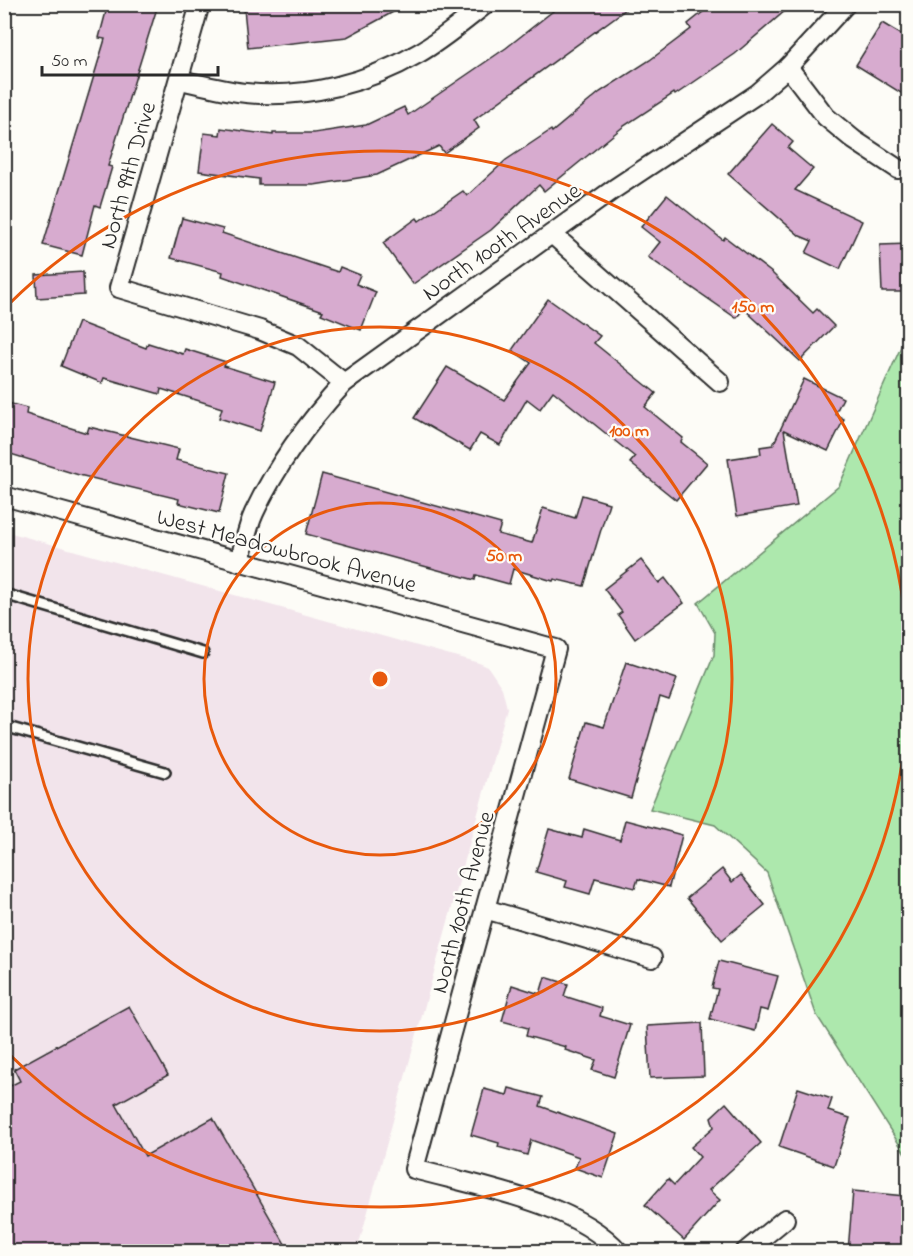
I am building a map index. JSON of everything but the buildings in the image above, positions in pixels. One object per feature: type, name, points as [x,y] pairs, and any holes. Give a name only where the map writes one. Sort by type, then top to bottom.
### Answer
[{"type":"street","name":"North 99th Drive","points":[[200,4],[119,288],[260,330],[298,346],[344,383]]},
{"type":"street","points":[[179,80],[246,93],[290,93],[333,88],[365,79],[420,52],[486,4]]},
{"type":"street","name":"North 100th Avenue","points":[[239,562],[253,515],[272,478],[312,419],[344,383],[552,234],[757,94],[788,67],[846,4]]},
{"type":"street","points":[[788,67],[826,117],[854,140],[898,169]]},
{"type":"street","points":[[552,234],[720,382]]},
{"type":"street","name":"West Meadowbrook Avenue","points":[[4,496],[556,649]]},
{"type":"street","name":"North 100th Avenue","points":[[556,649],[414,1169],[554,1208],[587,1224],[619,1251]]},
{"type":"street","points":[[485,909],[652,958]]},
{"type":"street","points":[[745,1251],[785,1219]]},
{"type":"lane","points":[[4,594],[203,653]]},
{"type":"lane","points":[[4,726],[165,772]]},
{"type":"shaded area","points":[[4,531],[479,663],[488,667],[502,688],[507,708],[357,1251],[5,1251]]},
{"type":"green space","points":[[908,331],[908,1158],[816,1014],[767,873],[715,825],[650,809],[714,655],[715,633],[698,603],[839,486]]}]
